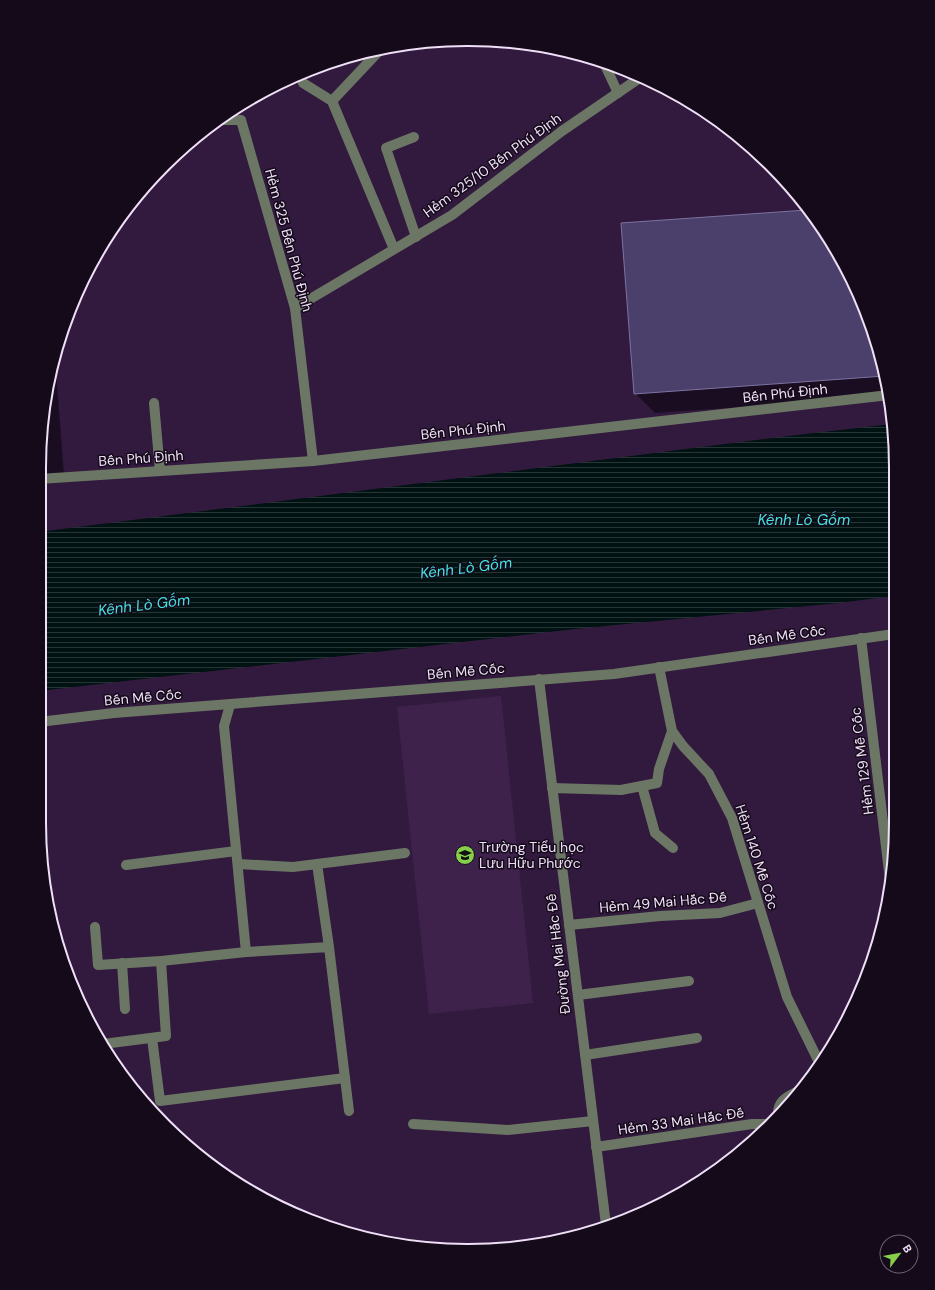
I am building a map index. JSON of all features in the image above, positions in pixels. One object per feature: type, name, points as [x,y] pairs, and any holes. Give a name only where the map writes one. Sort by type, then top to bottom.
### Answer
[{"type":"street","points":[[332,101],[374,56]]},
{"type":"street","points":[[607,70],[618,93]]},
{"type":"street","points":[[302,80],[303,83],[332,101],[394,249]]},
{"type":"street","name":"Hẻm 325/10 Bến Phú Định","points":[[295,308],[452,216],[562,130],[635,81]]},
{"type":"street","name":"Hẻm 325 Bến Phú Định","points":[[229,120],[241,120],[295,308],[313,461]]},
{"type":"street","points":[[414,137],[386,148],[416,237]]},
{"type":"street","name":"Bến Phú Định","points":[[46,479],[313,461],[883,396]]},
{"type":"street","points":[[154,403],[160,471]]},
{"type":"street","name":"Bến Mễ Cốc","points":[[46,721],[114,713],[614,674],[889,635]]},
{"type":"street","name":"Hẻm 129 Mễ Cốc","points":[[862,638],[887,857]]},
{"type":"street","name":"Hẻm 140 Mễ Cốc","points":[[659,667],[672,731],[683,746],[709,774],[732,818],[787,997],[817,1058]]},
{"type":"street","name":"Đường Mai Hắc Đế","points":[[539,679],[605,1221]]},
{"type":"street","points":[[230,705],[224,726],[246,952]]},
{"type":"street","points":[[552,788],[621,790],[657,783],[659,769],[672,731]]},
{"type":"street","points":[[642,786],[655,833],[673,848]]},
{"type":"street","points":[[126,864],[236,851]]},
{"type":"street","points":[[238,864],[293,867],[404,853]]},
{"type":"street","points":[[317,864],[329,946],[349,1111]]},
{"type":"street","name":"Hẻm 49 Mai Hắc Đế","points":[[569,925],[660,916],[720,913],[758,903]]},
{"type":"street","points":[[95,927],[98,965],[329,946]]},
{"type":"street","points":[[108,1043],[166,1036],[161,961]]},
{"type":"street","points":[[122,963],[125,1009]]},
{"type":"street","points":[[578,995],[689,981]]},
{"type":"street","points":[[152,1038],[160,1101],[345,1078]]},
{"type":"street","points":[[585,1055],[697,1038]]},
{"type":"street","points":[[777,1108],[784,1100]]},
{"type":"street","points":[[413,1124],[508,1130],[593,1121]]},
{"type":"street","name":"Hẻm 33 Mai Hắc Đế","points":[[596,1147],[752,1124],[762,1124]]},
{"type":"shaded area","name":"Trường Tiểu học Lưu Hữu Phước","points":[[501,696],[533,1003],[429,1014],[397,707]]},
{"type":"water","name":"Kênh Lò Gốm","points":[[886,425],[889,468],[889,597],[839,603],[575,629],[46,690],[46,531]]},
{"type":"building","points":[[801,210],[818,233],[846,281],[867,332],[879,376],[634,394],[621,223]]},
{"type":"place","name":"Trường Tiểu học Lưu Hữu Phước","points":[[465,855]]}]
